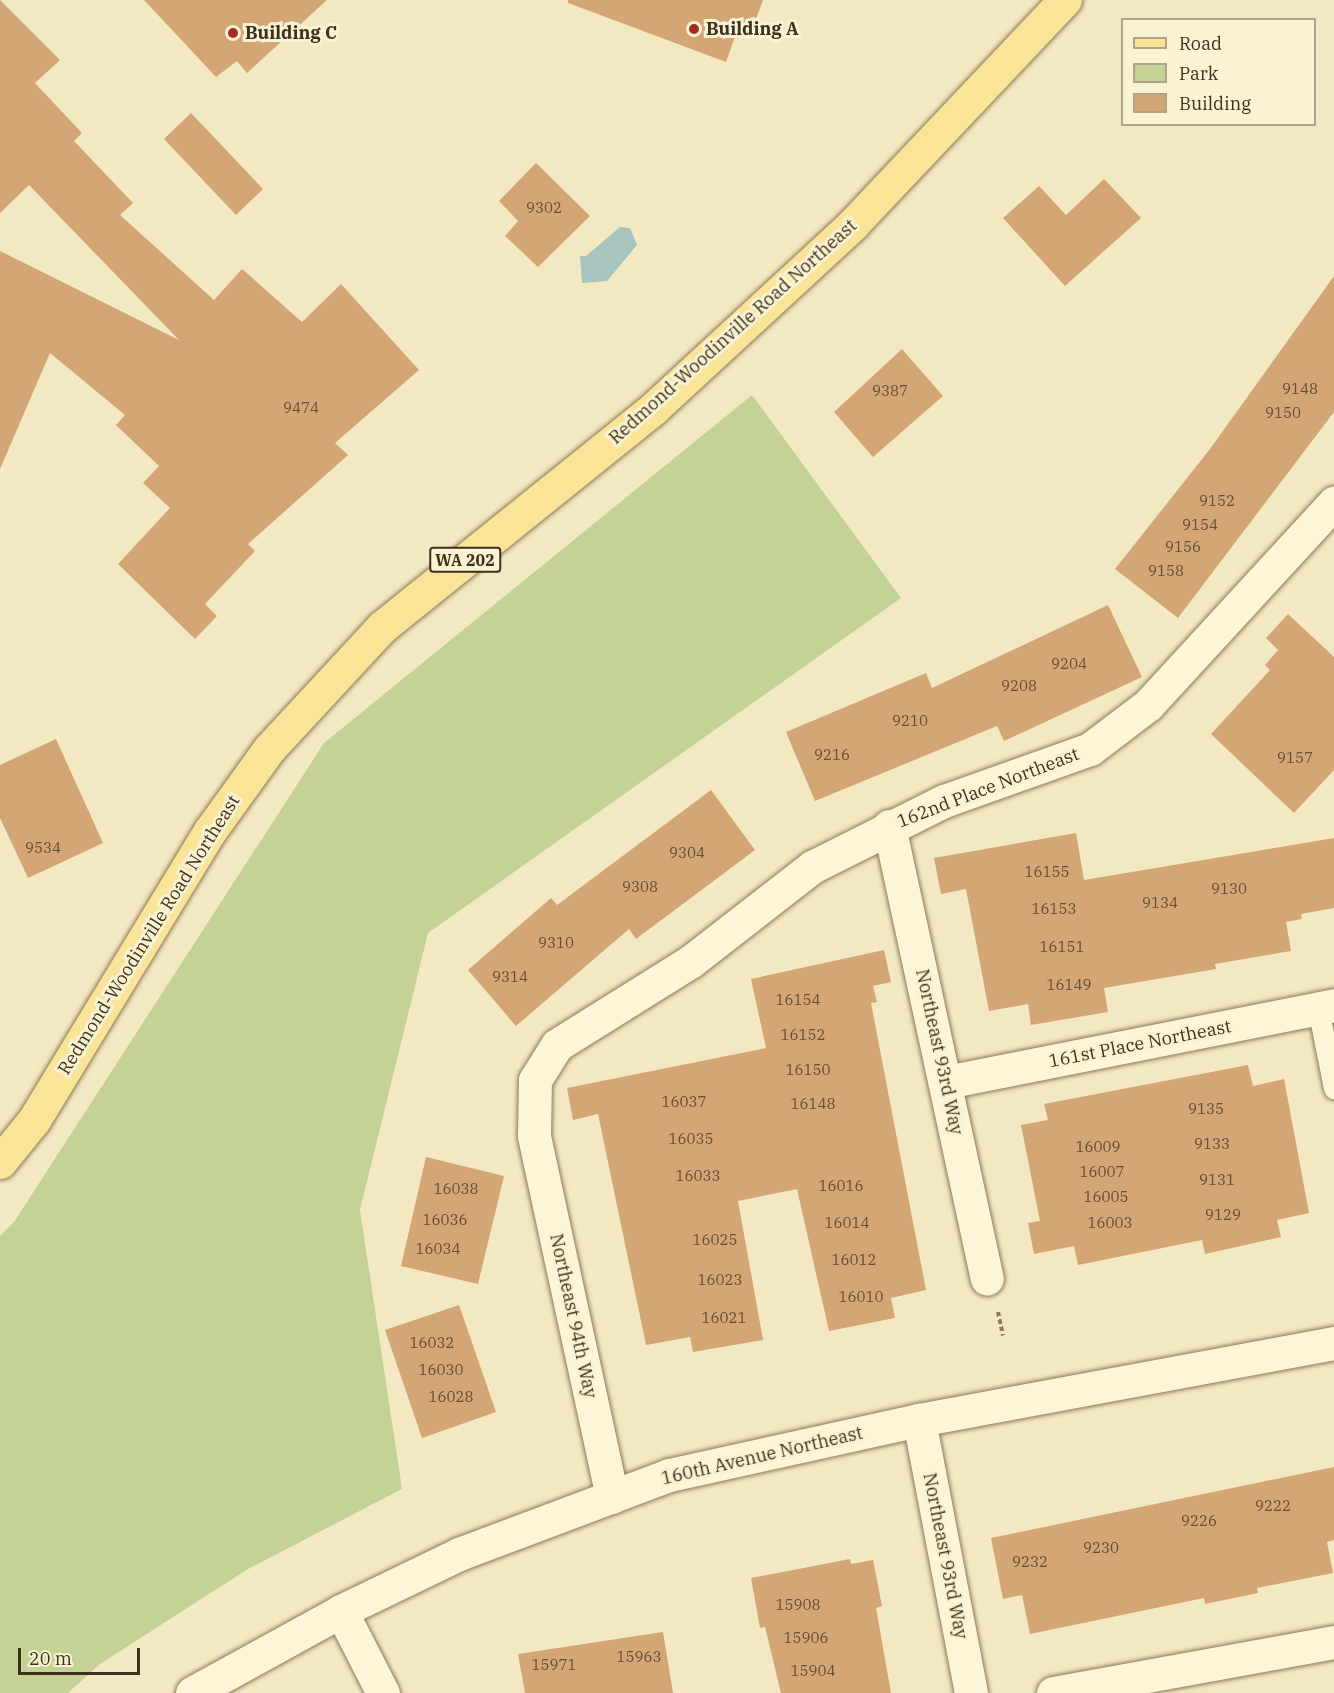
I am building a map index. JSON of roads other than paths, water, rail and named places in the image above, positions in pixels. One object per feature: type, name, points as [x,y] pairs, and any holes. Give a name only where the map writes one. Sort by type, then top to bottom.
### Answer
[{"type":"main road","name":"Redmond-Woodinville Road Northeast","points":[[0,1162],[33,1120],[210,831],[269,749],[382,627],[654,408],[852,225],[1065,0]]},
{"type":"street","name":"162nd Place Northeast","points":[[534,1135],[535,1080],[557,1045],[690,962],[812,867],[889,826],[1090,749],[1148,705],[1334,502]]},
{"type":"street","name":"Northeast 93rd Way","points":[[889,826],[987,1278]]},
{"type":"street","name":"161st Place Northeast","points":[[946,1082],[1326,1006]]},
{"type":"street","name":"Northeast 94th Way","points":[[534,1135],[612,1497]]},
{"type":"street","name":"160th Avenue Northeast","points":[[192,1693],[341,1611],[459,1554],[669,1476],[919,1420],[1334,1342]]},
{"type":"street","name":"Northeast 93rd Way","points":[[919,1420],[971,1693]]},
{"type":"street","points":[[341,1611],[383,1693]]},
{"type":"street","points":[[1053,1693],[1334,1642]]},
{"type":"lane","points":[[1326,1006],[1334,1088]]},
{"type":"water","points":[[620,227],[630,228],[637,245],[607,281],[582,283],[580,256],[586,256]]},
{"type":"place","name":"Building A","points":[[694,29]]},
{"type":"place","name":"Building C","points":[[233,33]]}]
